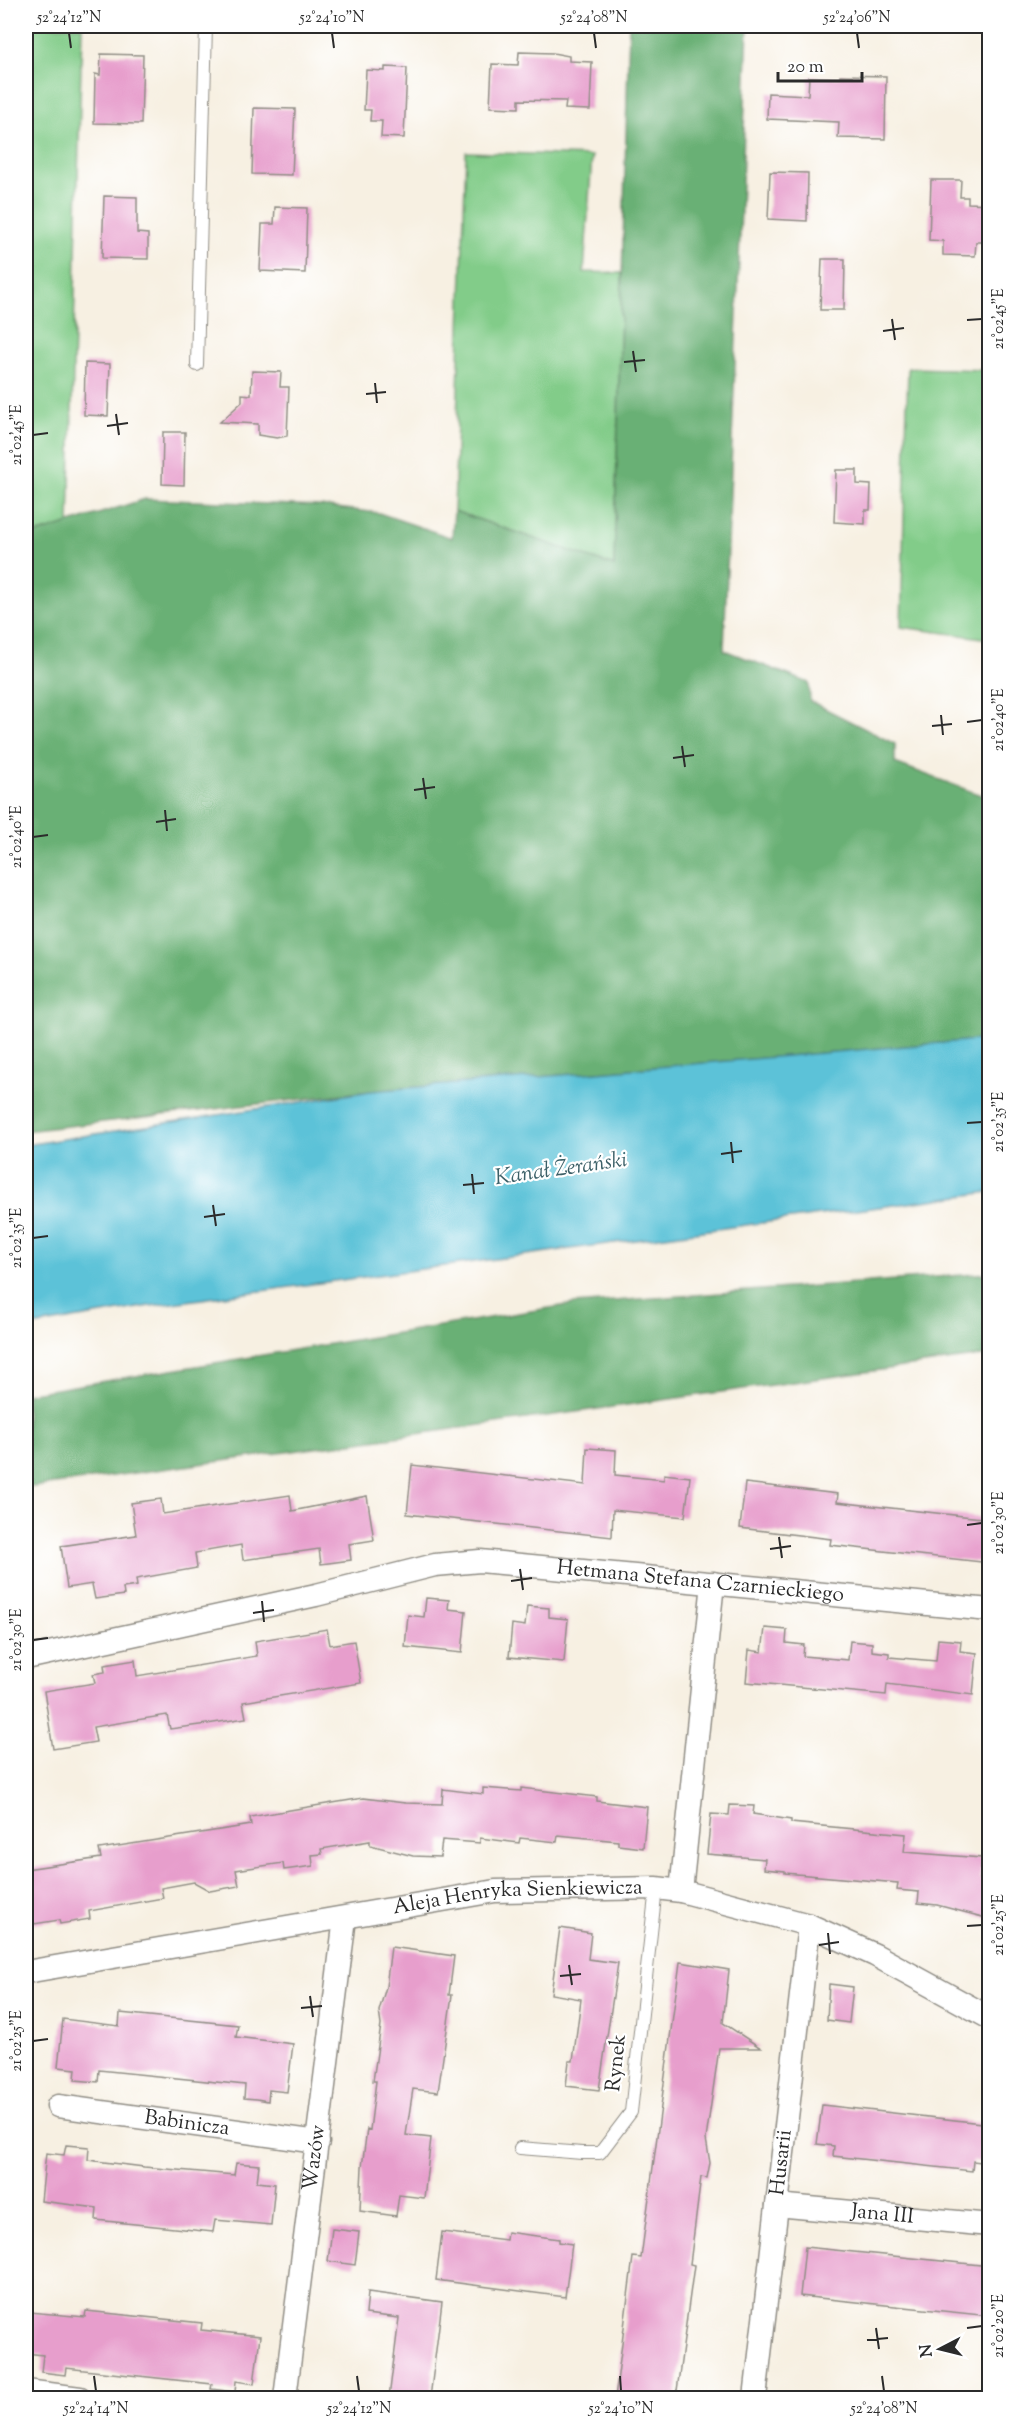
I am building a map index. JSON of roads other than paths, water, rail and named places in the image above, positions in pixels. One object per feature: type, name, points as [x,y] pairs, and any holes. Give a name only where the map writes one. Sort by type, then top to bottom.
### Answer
[{"type":"street","name":"Hetmana Stefana Czarnieckiego","points":[[26,1658],[316,1595],[435,1565],[480,1561],[990,1610]]},
{"type":"street","points":[[681,1891],[713,1583]]},
{"type":"street","name":"Aleja Henryka Sienkiewicza","points":[[26,1972],[495,1892],[656,1888],[681,1891],[809,1925],[875,1955],[990,2018]]},
{"type":"street","name":"Wazów","points":[[285,2398],[345,1918]]},
{"type":"street","name":"Husarii","points":[[755,2398],[809,1925]]},
{"type":"street","name":"Babinicza","points":[[58,2106],[318,2142]]},
{"type":"street","name":"Jana III","points":[[777,2205],[990,2225]]},
{"type":"street","points":[[26,2391],[80,2398]]},
{"type":"lane","points":[[197,365],[206,26]]},
{"type":"lane","name":"Rynek","points":[[520,2148],[600,2153],[631,2112],[656,1888]]},
{"type":"water","name":"Kanał Żerański","points":[[989,1039],[989,1192],[143,1307],[26,1327],[26,1145],[371,1091]]}]
